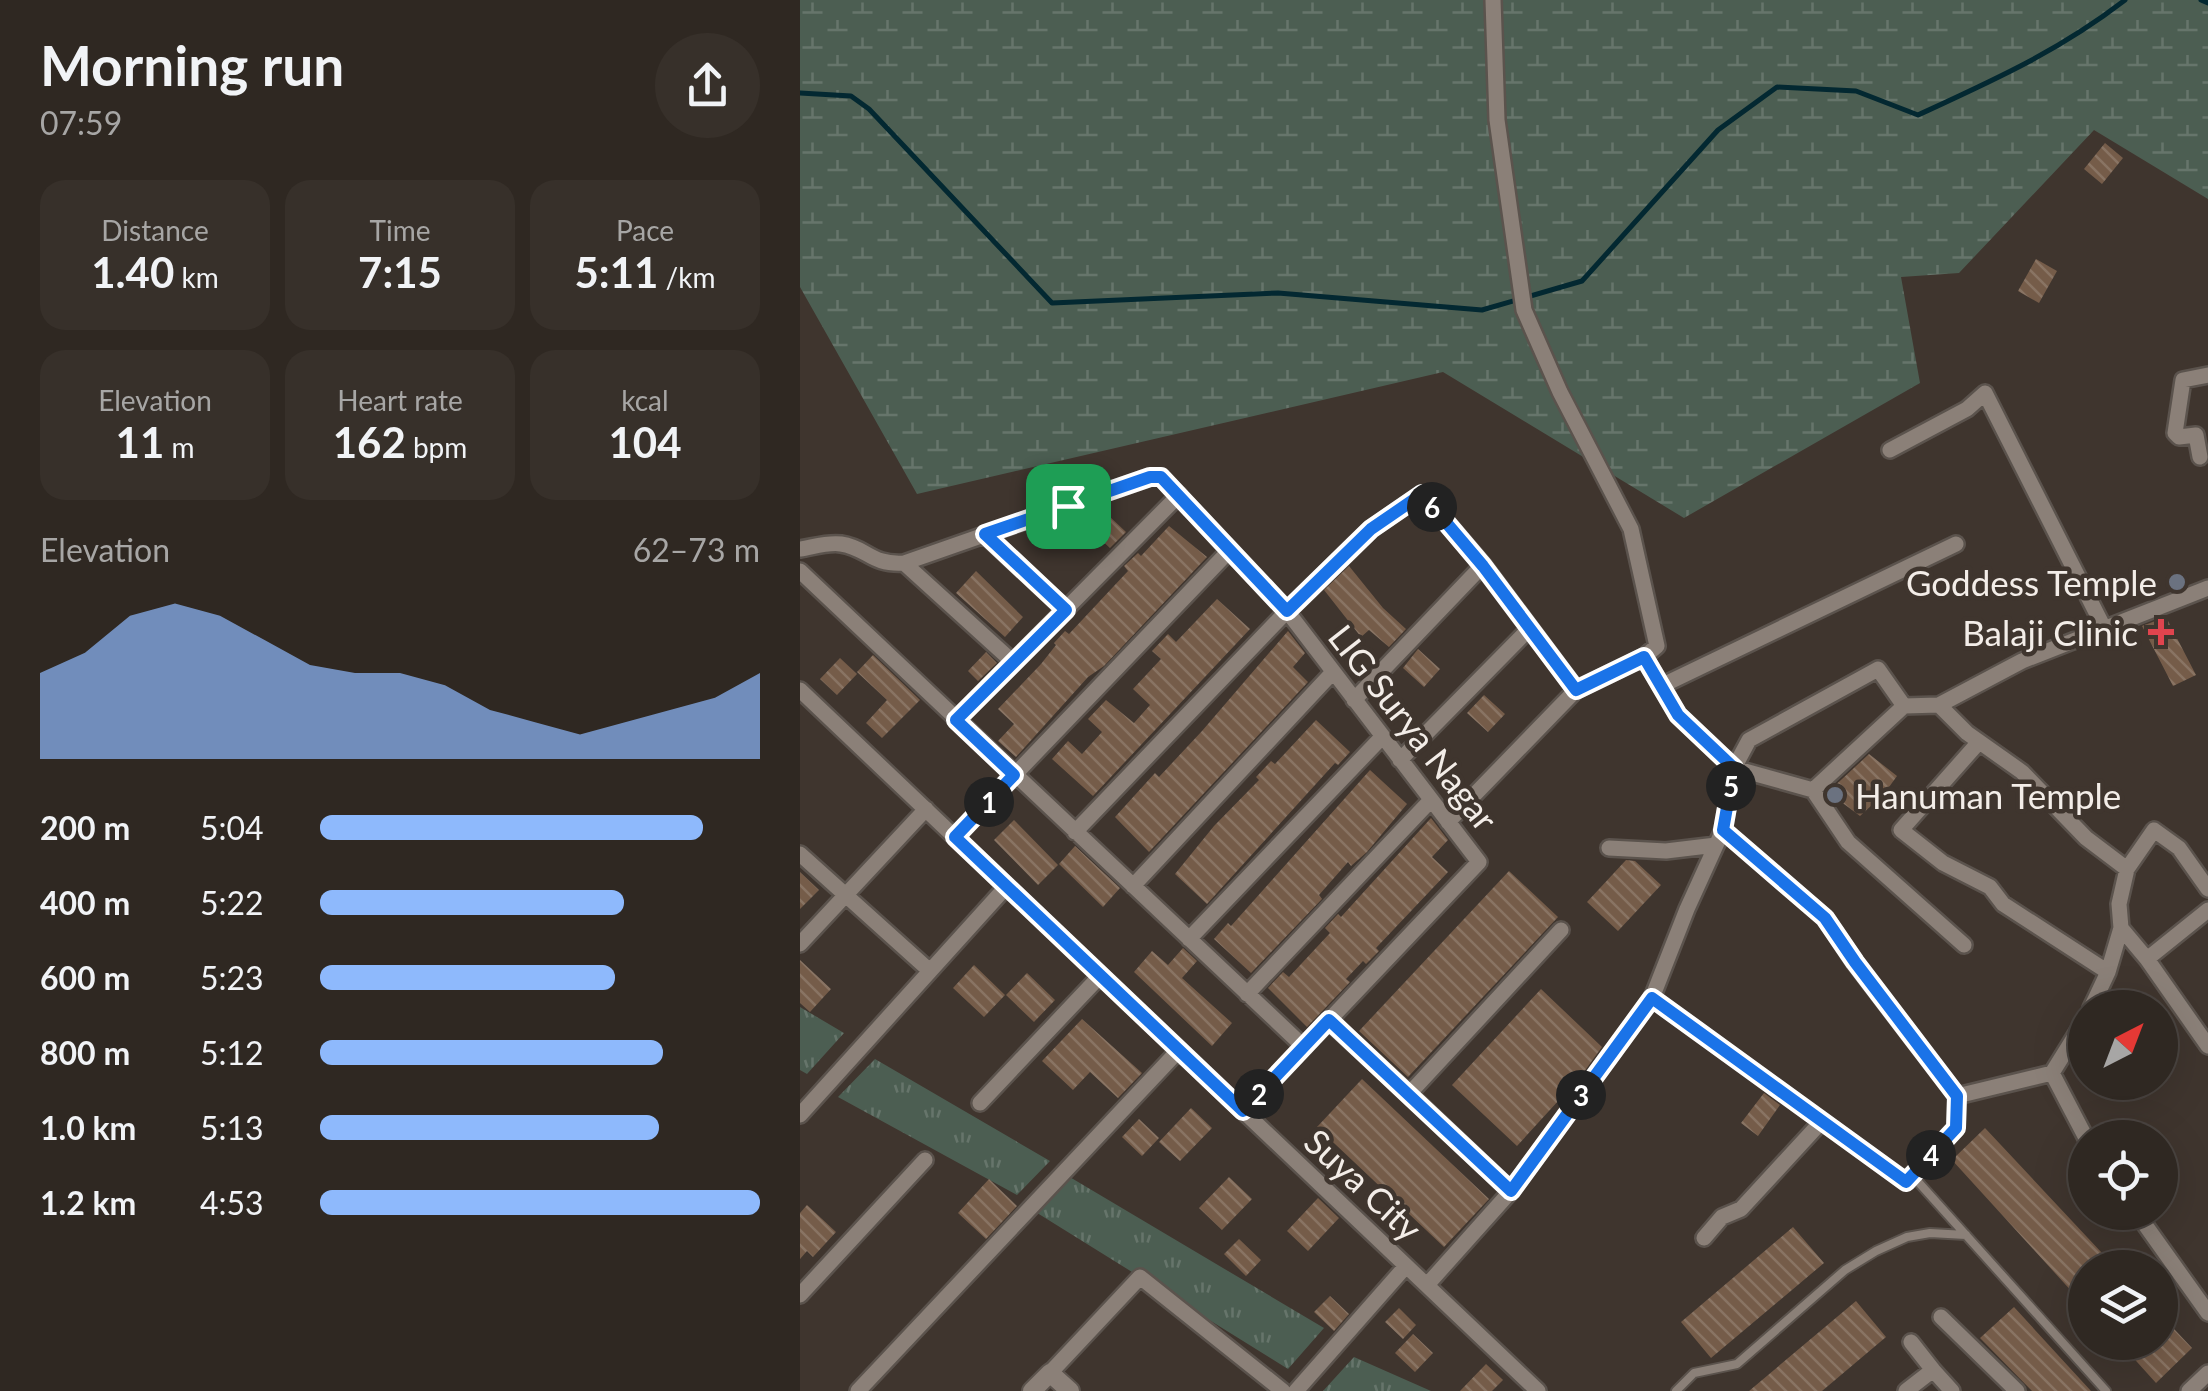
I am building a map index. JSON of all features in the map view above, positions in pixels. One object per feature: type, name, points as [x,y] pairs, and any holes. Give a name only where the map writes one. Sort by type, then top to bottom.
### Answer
[{"type":"street","points":[[1448,822],[1576,690],[1644,657],[1657,646],[1631,529],[1560,392],[1524,310],[1497,120],[1493,0]]},
{"type":"street","points":[[2200,457],[2196,435],[2179,437],[2176,433],[2178,400],[2182,380],[2208,375]]},
{"type":"street","points":[[1890,450],[1966,409],[1985,393],[2105,630]]},
{"type":"street","points":[[800,549],[836,542],[855,547],[886,564],[904,563],[1150,477],[1161,477],[1179,495],[956,720]]},
{"type":"street","points":[[1075,832],[1371,529],[1422,494],[1483,566],[1576,690]]},
{"type":"street","name":"LIG Surya Nagar","points":[[1179,495],[1287,611],[1480,862],[1243,1111]]},
{"type":"street","points":[[985,534],[1066,610]]},
{"type":"street","points":[[1660,686],[1956,544]]},
{"type":"street","points":[[955,837],[1228,551]]},
{"type":"street","points":[[904,563],[1013,662]]},
{"type":"street","points":[[1354,700],[1483,566]]},
{"type":"street","points":[[800,571],[1304,1047]]},
{"type":"street","points":[[1813,790],[1904,706],[1939,705],[2022,661],[2207,593]]},
{"type":"street","points":[[1400,760],[1530,628]]},
{"type":"street","points":[[1644,657],[1678,715],[1734,768],[1813,790],[1848,842],[1964,945]]},
{"type":"street","points":[[1428,1285],[1511,1191],[1652,998],[1720,838],[1734,768],[1749,740],[1878,669],[1904,706]]},
{"type":"street","points":[[1133,886],[1332,672]]},
{"type":"street","name":"Suya City","points":[[800,690],[1538,1391]]},
{"type":"street","points":[[1939,705],[1979,742],[2022,772],[2086,838],[2128,870]]},
{"type":"street","points":[[1189,939],[1382,737]]},
{"type":"street","points":[[1979,742],[1902,830],[1943,862],[1990,887],[2003,904],[2108,972]]},
{"type":"street","points":[[1247,994],[1431,800]]},
{"type":"street","points":[[800,944],[926,810]]},
{"type":"street","points":[[2100,990],[2121,928],[2119,904],[2128,870],[2154,830],[2179,848],[2208,889]]},
{"type":"street","points":[[1609,848],[1666,851],[1720,838]]},
{"type":"street","points":[[1652,998],[1906,1182],[1956,1128],[1957,1096],[1825,918],[1720,838]]},
{"type":"street","points":[[800,854],[930,971]]},
{"type":"street","points":[[800,1114],[1006,887]]},
{"type":"street","points":[[2147,959],[2208,910]]},
{"type":"street","points":[[2121,928],[2208,1046]]},
{"type":"street","points":[[1410,1094],[1561,930]]},
{"type":"street","points":[[980,1103],[1100,976]]},
{"type":"street","points":[[1329,1020],[1511,1191]]},
{"type":"street","points":[[1957,1096],[2052,1073],[2068,1047]]},
{"type":"street","points":[[858,1391],[1179,1050]]},
{"type":"street","points":[[2052,1073],[2077,1120]]},
{"type":"street","points":[[1704,1238],[1722,1217],[1741,1209],[1822,1121]]},
{"type":"street","points":[[800,1295],[925,1160]]},
{"type":"street","points":[[2149,1230],[2208,1314]]},
{"type":"street","points":[[1296,1391],[1406,1266]]},
{"type":"street","points":[[1032,1391],[1140,1277],[1282,1391]]},
{"type":"street","points":[[1941,1317],[2016,1391]]},
{"type":"street","points":[[1911,1342],[1952,1391]]},
{"type":"street","points":[[1906,1391],[1932,1370]]},
{"type":"street","points":[[1050,1372],[1070,1391]]},
{"type":"street","points":[[2188,1391],[2208,1374]]},
{"type":"lane","points":[[1912,1175],[2106,1391]]},
{"type":"lane","points":[[1676,1391],[1694,1373],[1737,1364],[1846,1270],[1876,1251],[1907,1237],[1966,1234]]},
{"type":"green space","points":[[800,0],[2208,0],[2208,199],[2094,130],[1959,273],[1901,277],[1920,383],[1684,518],[1443,372],[917,494],[800,287]]},
{"type":"green space","points":[[800,1007],[844,1033],[807,1074],[800,1070]]},
{"type":"green space","points":[[875,1059],[1050,1161],[1017,1195],[838,1097]]},
{"type":"green space","points":[[1068,1176],[1324,1328],[1288,1369],[1034,1211]]},
{"type":"green space","points":[[1354,1357],[1431,1391],[1323,1391]]},
{"type":"building","points":[[2105,143],[2123,158],[2102,184],[2084,169]]},
{"type":"building","points":[[2036,259],[2057,271],[2039,303],[2018,291]]},
{"type":"building","points":[[1107,514],[1126,532],[1110,548],[1091,530]]},
{"type":"building","points":[[1169,526],[1207,557],[1104,666],[1088,677],[1016,757],[998,741],[1014,724],[998,709],[1041,664],[1065,631],[1069,634],[1128,571],[1124,566],[1138,553],[1141,556]]},
{"type":"building","points":[[1349,566],[1406,629],[1389,647],[1369,630],[1361,637],[1324,590]]},
{"type":"building","points":[[976,571],[1023,617],[1005,637],[956,593]]},
{"type":"building","points":[[1217,599],[1250,629],[1093,796],[1052,759],[1068,741],[1082,754],[1102,732],[1088,719],[1106,700],[1134,723],[1150,705],[1133,689],[1161,659],[1152,651],[1168,634],[1176,642]]},
{"type":"building","points":[[2166,617],[2196,675],[2173,686],[2142,626]]},
{"type":"building","points":[[1288,631],[1305,653],[1293,667],[1308,682],[1149,852],[1115,817],[1155,773],[1159,777],[1202,731]]},
{"type":"building","points":[[1418,649],[1440,669],[1424,687],[1403,668]]},
{"type":"building","points":[[986,652],[997,663],[978,681],[968,671]]},
{"type":"building","points":[[873,655],[920,700],[882,738],[866,723],[887,700],[857,672]]},
{"type":"building","points":[[840,658],[857,674],[837,695],[820,679]]},
{"type":"building","points":[[1484,695],[1505,714],[1488,732],[1467,713]]},
{"type":"building","points":[[1316,720],[1350,752],[1338,765],[1335,763],[1207,904],[1175,874],[1259,780],[1256,777],[1271,761],[1275,764]]},
{"type":"building","points":[[1869,754],[1897,776],[1860,816],[1828,792]]},
{"type":"building","points":[[1370,770],[1407,804],[1367,852],[1351,866],[1348,862],[1319,895],[1322,899],[1251,973],[1214,939],[1228,923],[1231,926]]},
{"type":"building","points":[[1431,818],[1448,840],[1432,857],[1448,872],[1376,948],[1379,951],[1346,979],[1350,982],[1307,1027],[1268,988],[1283,972],[1289,977],[1330,933],[1325,928],[1338,914],[1341,917]]},
{"type":"building","points":[[1014,820],[1058,865],[1038,885],[994,840]]},
{"type":"building","points":[[1075,846],[1120,888],[1103,907],[1059,864]]},
{"type":"building","points":[[1626,860],[1635,861],[1661,885],[1618,931],[1587,902]]},
{"type":"building","points":[[1509,871],[1558,917],[1408,1077],[1359,1031]]},
{"type":"building","points":[[800,872],[819,890],[800,909]]},
{"type":"building","points":[[1183,948],[1197,961],[1182,978],[1232,1023],[1212,1046],[1134,972],[1152,951],[1168,965]]},
{"type":"building","points":[[800,960],[831,989],[810,1012],[800,1003]]},
{"type":"building","points":[[974,965],[1005,995],[984,1017],[953,988]]},
{"type":"building","points":[[1027,973],[1055,1000],[1034,1022],[1006,995]]},
{"type":"building","points":[[1541,989],[1602,1047],[1517,1146],[1452,1085]]},
{"type":"building","points":[[1082,1019],[1142,1073],[1118,1098],[1090,1072],[1073,1090],[1042,1061]]},
{"type":"building","points":[[1362,1079],[1489,1199],[1444,1247],[1317,1127]]},
{"type":"building","points":[[1764,1093],[1780,1105],[1758,1136],[1741,1123]]},
{"type":"building","points":[[1191,1108],[1212,1128],[1180,1161],[1159,1142]]},
{"type":"building","points":[[1139,1119],[1159,1138],[1142,1156],[1122,1137]]},
{"type":"building","points":[[1985,1128],[2068,1217],[2068,1230],[2080,1230],[2099,1250],[2068,1250],[2068,1287],[1952,1160]]},
{"type":"building","points":[[1229,1177],[1252,1199],[1222,1230],[1199,1208]]},
{"type":"building","points":[[989,1179],[1017,1206],[986,1239],[958,1213]]},
{"type":"building","points":[[1318,1198],[1339,1218],[1308,1251],[1287,1231]]},
{"type":"building","points":[[807,1205],[836,1232],[813,1257],[807,1251],[800,1259],[800,1213]]},
{"type":"building","points":[[1793,1227],[1824,1263],[1711,1358],[1681,1322]]},
{"type":"building","points":[[1239,1239],[1261,1260],[1246,1276],[1224,1254]]},
{"type":"building","points":[[1330,1296],[1349,1314],[1334,1331],[1314,1312]]},
{"type":"building","points":[[1856,1301],[1886,1337],[1822,1391],[1749,1391]]},
{"type":"building","points":[[2014,1307],[2091,1391],[2032,1391],[1980,1338]]},
{"type":"building","points":[[1399,1308],[1416,1325],[1403,1339],[1385,1322]]},
{"type":"building","points":[[2178,1333],[2192,1348],[2156,1383],[2135,1360],[2178,1360]]},
{"type":"building","points":[[1413,1334],[1433,1353],[1415,1372],[1395,1353]]},
{"type":"building","points":[[1486,1364],[1503,1380],[1492,1391],[1460,1391]]},
{"type":"waterway","points":[[800,93],[851,96],[869,109],[1052,303],[1278,293],[1482,310],[1582,281],[1718,130],[1777,87],[1856,91],[1918,115],[2051,50],[2125,0]]},
{"type":"waterway","points":[[2201,0],[2208,3]]},
{"type":"place","name":"Goddess Temple","points":[[2177,582]]},
{"type":"place","name":"Balaji Clinic","points":[[2161,632]]},
{"type":"place","name":"Hanuman Temple","points":[[1835,795]]},
{"type":"route","points":[[1150,477],[1161,477],[1287,611],[1371,529],[1422,494],[1483,566],[1576,690],[1644,657],[1678,715],[1734,768],[1723,830],[1825,918],[1957,1096],[1956,1128],[1906,1182],[1652,998],[1511,1191],[1329,1020],[1243,1111],[955,837],[1014,775],[956,720],[1066,610],[985,534],[1068,506],[1150,477]]}]
